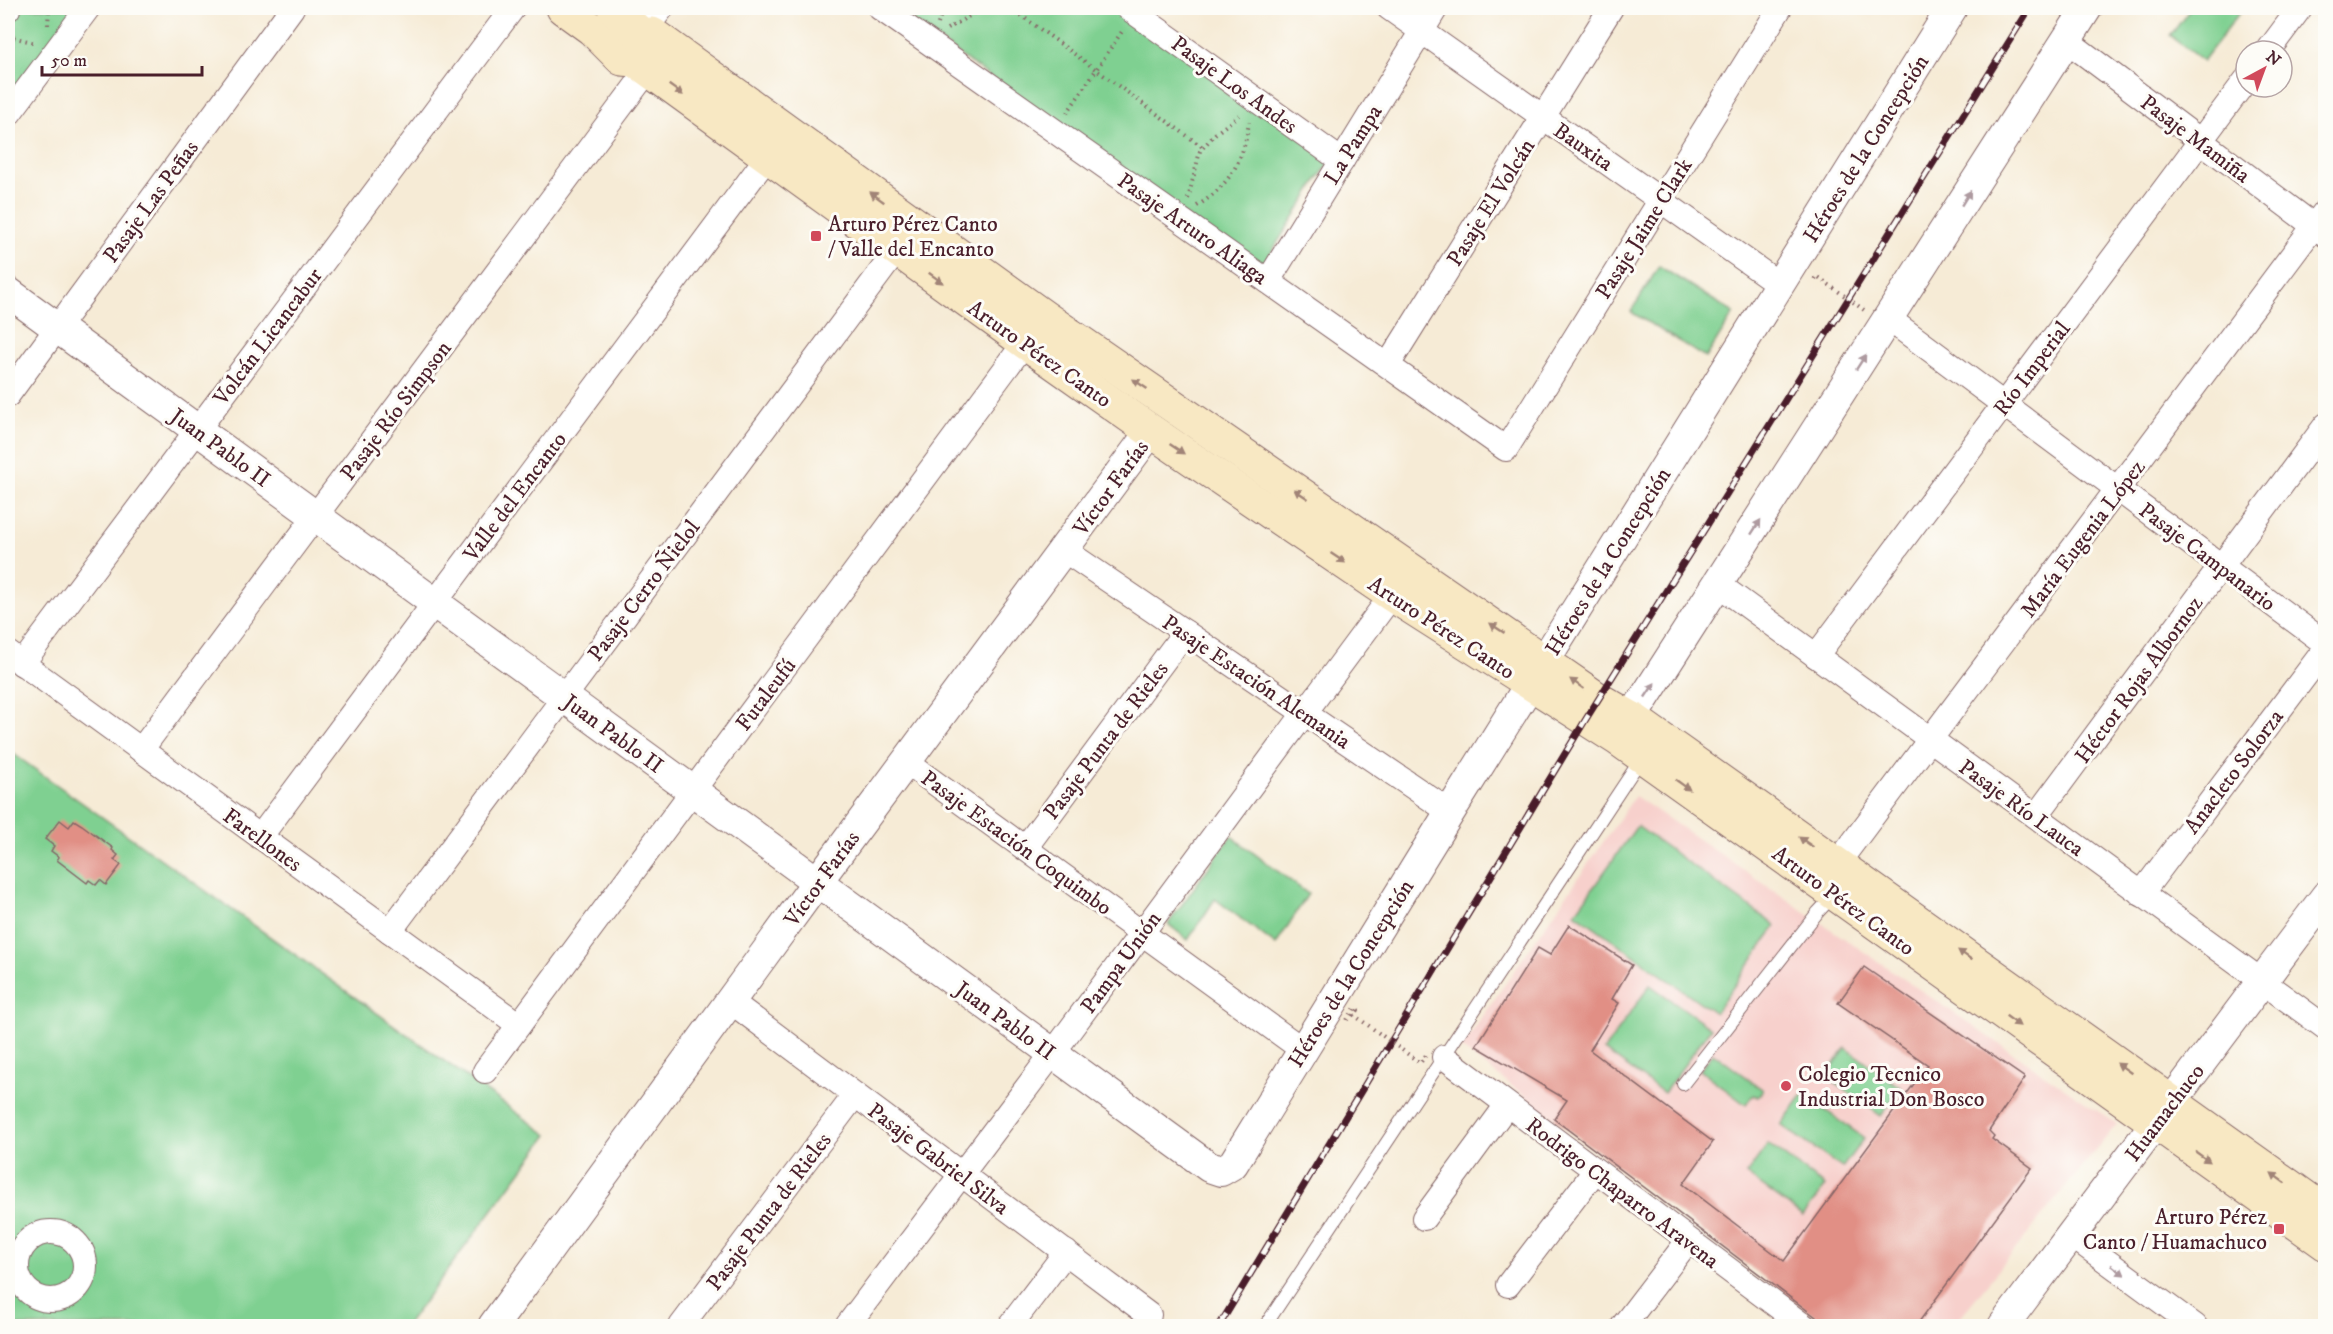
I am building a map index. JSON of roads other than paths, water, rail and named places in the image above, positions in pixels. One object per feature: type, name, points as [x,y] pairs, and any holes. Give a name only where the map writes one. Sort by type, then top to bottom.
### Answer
[{"type":"main road","name":"Arturo Pérez Canto","points":[[562,8],[592,29],[637,55],[768,156],[897,250],[1035,330],[1537,673],[1638,738],[2163,1113],[2325,1244]]},
{"type":"main road","name":"Arturo Pérez Canto","points":[[614,8],[637,55]]},
{"type":"main road","name":"Arturo Pérez Canto","points":[[637,55],[652,34],[1035,330],[1151,431],[1392,595],[1537,673]]},
{"type":"main road","name":"Arturo Pérez Canto","points":[[2163,1113],[2325,1212]]},
{"type":"street","points":[[8,115],[88,8]]},
{"type":"street","name":"Pasaje Las Peñas","points":[[8,395],[292,8]]},
{"type":"street","name":"Volcán Licancabur","points":[[15,658],[197,430],[513,8]]},
{"type":"street","name":"Pasaje Río Simpson","points":[[141,750],[315,516],[637,55],[662,8]]},
{"type":"street","name":"Pasaje Arturo Aliaga","points":[[880,8],[1506,449]]},
{"type":"street","name":"Bauxita","points":[[1389,8],[1779,284]]},
{"type":"street","name":"La Pampa","points":[[1268,281],[1436,8]]},
{"type":"street","name":"Pasaje El Volcán","points":[[1388,365],[1611,8]]},
{"type":"street","name":"Pasaje Jaime Clark","points":[[1506,449],[1780,8]]},
{"type":"street","name":"Héroes de la Concepción","points":[[1221,1171],[1233,1164],[1952,8]]},
{"type":"street","points":[[1638,738],[1642,701],[1719,585],[2087,8]]},
{"type":"street","points":[[2277,39],[2300,8]]},
{"type":"street","name":"Pasaje Los Andes","points":[[1126,18],[1342,161]]},
{"type":"street","name":"Pasaje Mamiña","points":[[2066,40],[2200,141],[2322,224]]},
{"type":"street","name":"Río Imperial","points":[[1816,656],[2234,96]]},
{"type":"street","name":"Valle del Encanto","points":[[260,837],[768,156]]},
{"type":"street","name":"María Eugenia López","points":[[1836,879],[1931,740],[2118,489],[2322,224]]},
{"type":"street","name":"Pasaje Cerro Ñielol","points":[[390,931],[897,250]]},
{"type":"street","name":"Juan Pablo II","points":[[8,292],[1209,1167],[1221,1171]]},
{"type":"street","name":"Pasaje Campanario","points":[[1889,319],[2325,646]]},
{"type":"street","name":"Futaleufú","points":[[484,1071],[1035,330]]},
{"type":"street","name":"Héctor Rojas Albornoz","points":[[2036,816],[2325,425]]},
{"type":"street","name":"Víctor Farías","points":[[496,1325],[817,882],[1151,431]]},
{"type":"street","name":"Pasaje Estación Alemania","points":[[1064,550],[1450,812]]},
{"type":"street","name":"Pasaje Río Lauca","points":[[1719,585],[2325,1028]]},
{"type":"street","name":"Pampa Unión","points":[[847,1326],[1053,1053],[1392,595]]},
{"type":"street","name":"Pasaje Punta de Rieles","points":[[1025,848],[1185,632]]},
{"type":"street","name":"Anacleto Solorza","points":[[2141,894],[2325,646]]},
{"type":"street","name":"Farellones","points":[[15,658],[519,1025]]},
{"type":"street","name":"Pasaje Estación Coquimbo","points":[[906,762],[1303,1050]]},
{"type":"street","name":"Huamachuco","points":[[2003,1326],[2325,896]]},
{"type":"street","name":"Pasaje Gabriel Silva","points":[[730,1001],[1149,1315]]},
{"type":"street","name":"Rodrigo Chaparro Aravena","points":[[1435,1056],[1507,1105],[1795,1324]]},
{"type":"street","name":"Pasaje Punta de Rieles","points":[[681,1326],[855,1095]]},
{"type":"street","points":[[1424,1218],[1507,1105]]},
{"type":"street","points":[[1508,1285],[1595,1171]]},
{"type":"street","points":[[8,1241],[53,1232],[64,1234],[73,1240],[81,1249],[85,1261],[80,1284],[73,1292],[63,1298],[51,1300],[39,1298],[29,1293],[15,1280],[16,1264],[24,1244],[33,1237]]},
{"type":"street","points":[[2071,1235],[2195,1326]]},
{"type":"street","points":[[1623,1326],[1688,1241]]},
{"type":"street","points":[[1010,1326],[1066,1252]]},
{"type":"lane","points":[[1265,1326],[1638,738]]},
{"type":"lane","points":[[1683,1084],[1818,912],[1836,879]]},
{"type":"railway","points":[[1219,1326],[1586,719],[2030,8]]},
{"type":"place","name":"Arturo Pérez Canto / Valle del Encanto","points":[[816,236]]},
{"type":"place","name":"Colegio Tecnico Industrial Don Bosco","points":[[1786,1086]]},
{"type":"place","name":"Arturo Pérez Canto / Huamachuco","points":[[2279,1229]]}]
